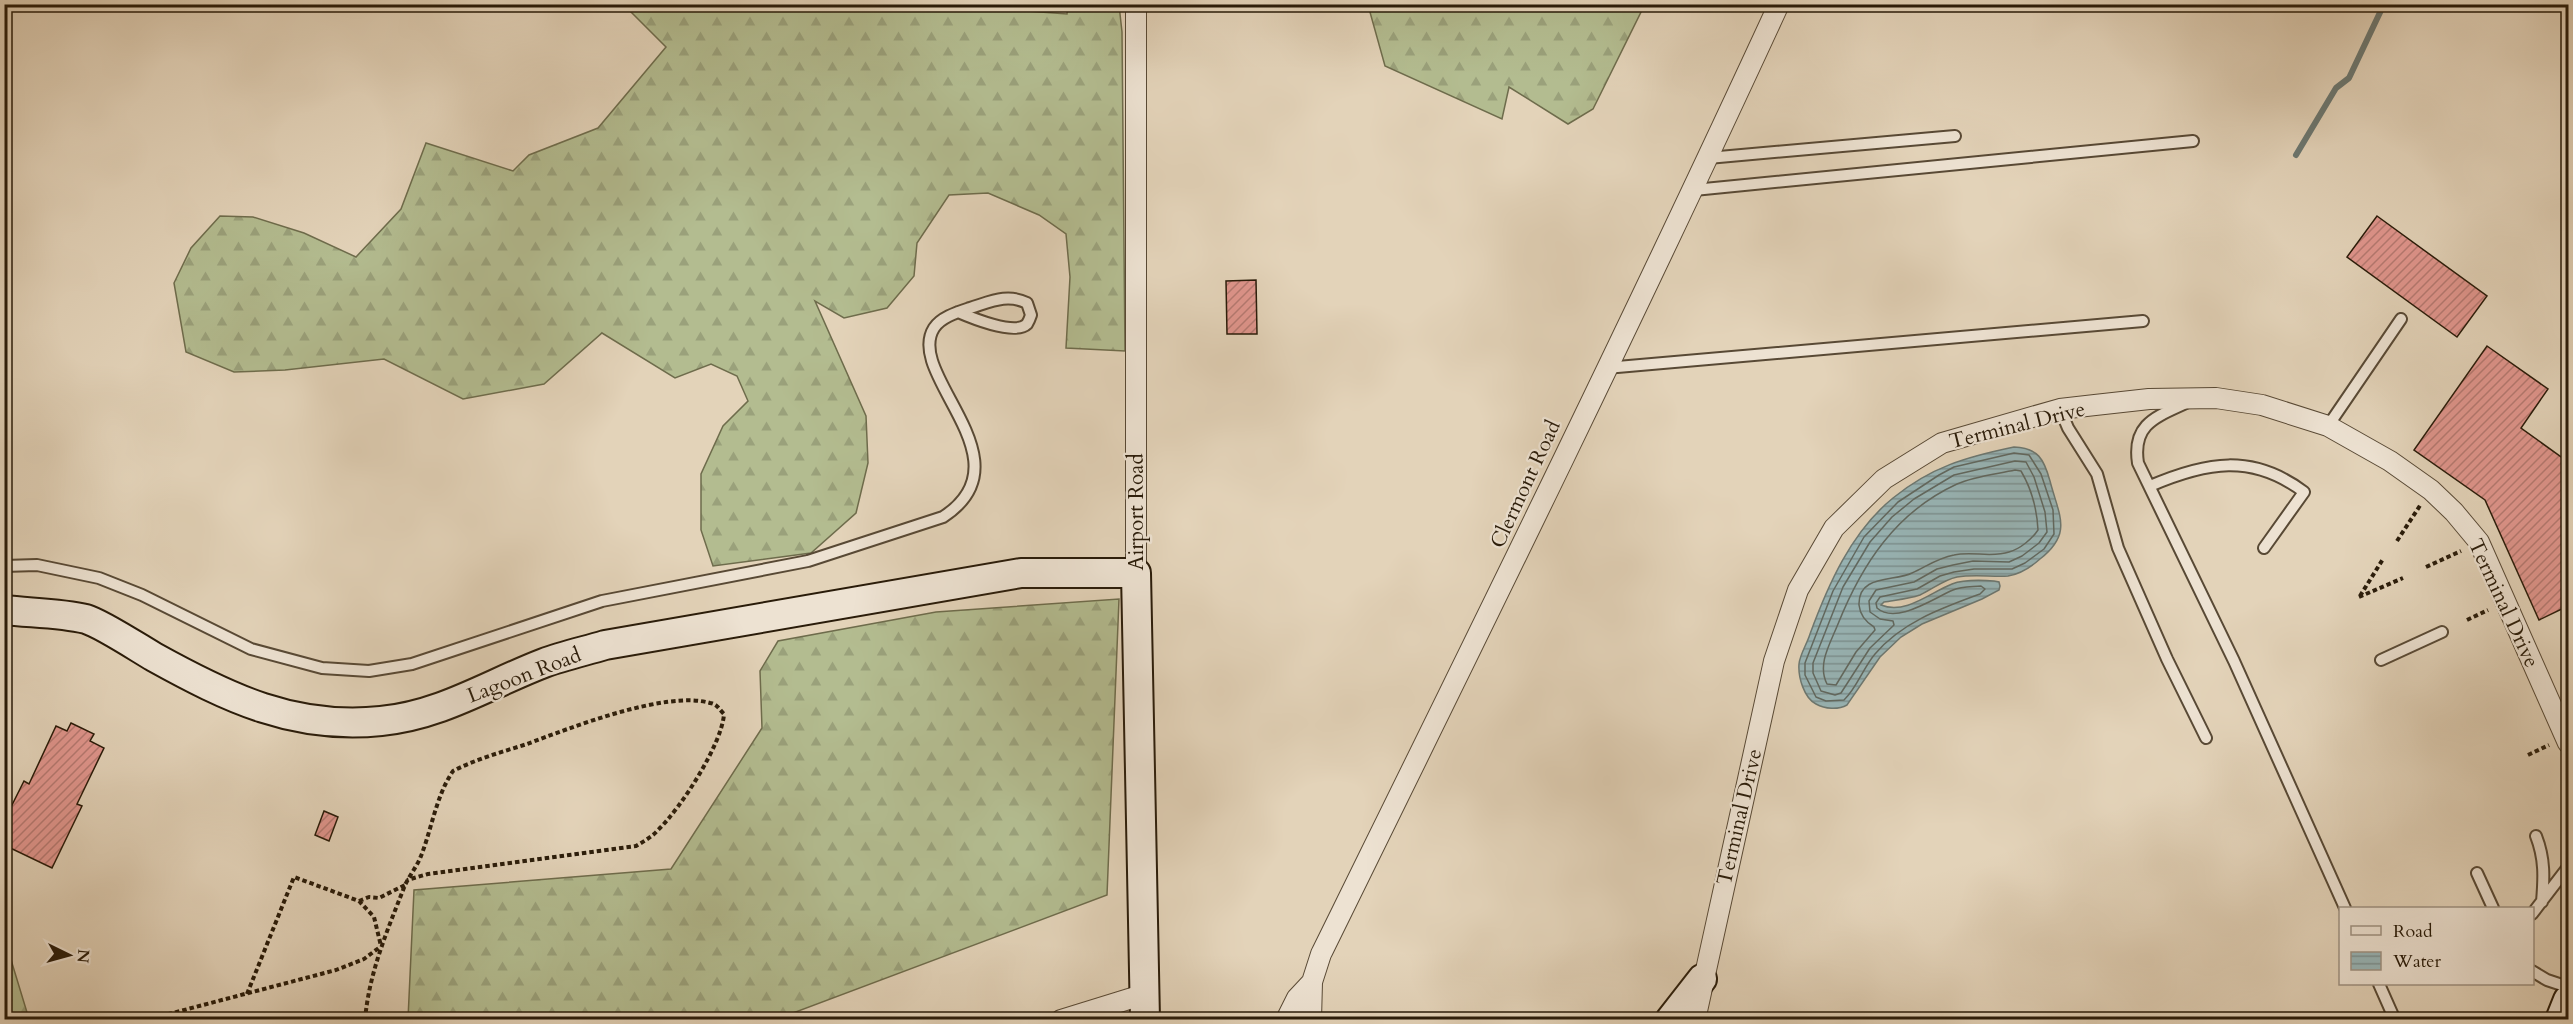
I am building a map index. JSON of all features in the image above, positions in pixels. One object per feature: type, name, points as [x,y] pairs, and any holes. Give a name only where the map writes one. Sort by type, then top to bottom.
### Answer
[{"type":"street","name":"Airport Road","points":[[1136,4],[1136,573],[1145,1006]]},
{"type":"street","name":"Clermont Road","points":[[1311,1020],[1312,982],[1321,954],[1517,557],[1606,368],[1694,190],[1779,4]]},
{"type":"street","name":"Terminal Drive","points":[[1695,1020],[1702,979],[1774,662],[1798,590],[1834,528],[1884,479],[1942,443],[2060,409],[2149,399],[2216,398],[2262,405],[2328,426],[2390,461],[2423,484],[2454,512],[2479,542],[2568,743]]},
{"type":"street","name":"Lagoon Road","points":[[4,610],[87,620],[207,687],[250,705],[300,719],[349,724],[383,721],[437,709],[474,696],[543,663],[605,645],[1021,573],[1136,573]]},
{"type":"street","points":[[1670,1020],[1702,979]]},
{"type":"street","name":"Clermont Road","points":[[1286,1020],[1298,998],[1312,982]]},
{"type":"street","points":[[2560,1020],[2568,1000]]},
{"type":"street","points":[[1061,1020],[1145,1006]]},
{"type":"lane","points":[[1708,158],[1955,136]]},
{"type":"lane","points":[[1694,190],[2193,141]]},
{"type":"lane","points":[[4,566],[37,565],[99,578],[142,595],[251,649],[322,668],[369,671],[412,664],[602,601],[808,561],[943,517],[958,507],[970,491],[976,465],[970,444],[933,363],[930,347],[933,328],[943,319],[958,312],[1002,298],[1015,297],[1027,303],[1031,315],[1027,324],[1016,329],[979,321],[958,312]]},
{"type":"lane","points":[[2328,426],[2402,319]]},
{"type":"lane","points":[[1606,368],[2143,321]]},
{"type":"lane","points":[[2195,399],[2156,417],[2139,434],[2136,450],[2138,464],[2258,715],[2344,907]]},
{"type":"lane","points":[[2060,409],[2068,428],[2097,474],[2118,548],[2206,738]]},
{"type":"lane","points":[[2150,486],[2191,470],[2228,465],[2265,470],[2296,486],[2304,492],[2264,548]]},
{"type":"lane","points":[[2381,660],[2407,646],[2442,632]]},
{"type":"lane","points":[[2536,836],[2543,854],[2545,870],[2542,902]]},
{"type":"lane","points":[[2534,912],[2568,867]]},
{"type":"lane","points":[[2477,873],[2492,907]]},
{"type":"lane","points":[[2534,971],[2547,980],[2568,987]]},
{"type":"lane","points":[[2379,985],[2395,1020]]},
{"type":"path","points":[[2383,559],[2359,597],[2403,578]]},
{"type":"path","points":[[359,902],[369,897],[379,898],[406,883],[428,874],[636,846],[659,830],[692,785],[719,736],[724,714],[718,706],[709,702],[658,704],[604,717],[453,771],[445,782],[420,858],[406,883],[381,947],[371,977],[365,1020]]},
{"type":"path","points":[[247,994],[294,877],[359,902],[374,917],[381,947]]},
{"type":"path","points":[[146,1020],[336,970],[364,958],[381,947]]},
{"type":"green space","points":[[1629,4],[1642,10],[1593,109],[1568,124],[1509,87],[1502,119],[1385,66],[1368,5]]},
{"type":"green space","points":[[624,5],[1008,5],[1012,10],[1067,14],[1068,5],[1119,5],[1122,32],[1125,351],[1066,348],[1070,277],[1066,234],[1039,215],[988,193],[949,195],[917,243],[914,276],[887,308],[844,318],[815,301],[866,416],[868,463],[856,513],[811,553],[713,566],[701,530],[701,474],[723,426],[748,401],[737,376],[711,364],[675,378],[602,333],[544,384],[463,399],[384,359],[285,370],[234,372],[186,352],[174,283],[191,248],[220,216],[253,217],[304,233],[356,257],[401,209],[426,143],[513,171],[529,155],[598,128],[666,47]]},
{"type":"green space","points":[[1119,599],[1107,895],[777,1019],[408,1019],[414,890],[671,869],[762,728],[760,671],[778,641],[936,612]]},
{"type":"green space","points":[[5,940],[29,1019],[5,1019]]},
{"type":"water","points":[[2014,447],[2034,452],[2039,456],[2048,473],[2061,523],[2057,541],[2050,550],[2037,562],[2012,575],[1952,578],[1920,595],[1884,602],[1881,605],[1890,607],[1909,605],[1962,581],[1994,581],[1999,582],[2000,586],[1999,590],[1982,599],[1922,624],[1901,637],[1880,657],[1847,705],[1840,708],[1827,708],[1812,701],[1801,681],[1799,664],[1801,656],[1833,578],[1865,527],[1893,498],[1921,478],[1965,459]]},
{"type":"building","points":[[2377,216],[2487,296],[2457,337],[2347,257]]},
{"type":"building","points":[[1256,280],[1257,334],[1227,334],[1226,281]]},
{"type":"building","points":[[2487,346],[2548,389],[2521,428],[2568,462],[2568,606],[2539,620],[2485,500],[2414,450]]},
{"type":"building","points":[[71,723],[94,734],[90,741],[104,748],[77,804],[82,806],[52,868],[4,845],[4,821],[24,781],[29,784],[56,726],[67,731]]},
{"type":"building","points":[[324,811],[338,817],[329,841],[315,835]]},
{"type":"waterway","points":[[2296,155],[2336,88],[2349,78],[2384,4]]}]
